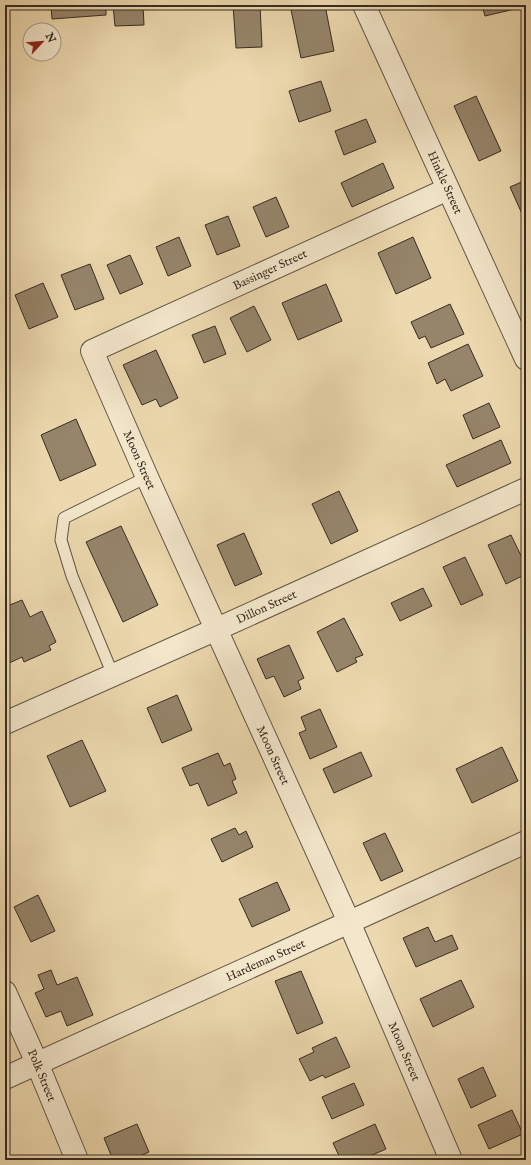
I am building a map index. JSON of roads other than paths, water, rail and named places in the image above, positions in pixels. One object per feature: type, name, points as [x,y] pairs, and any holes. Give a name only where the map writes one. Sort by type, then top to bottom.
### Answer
[{"type":"street","name":"Hinkle Street","points":[[364,5],[526,359]]},
{"type":"street","name":"Bassinger Street","points":[[92,351],[448,189]]},
{"type":"street","name":"Moon Street","points":[[92,351],[147,477],[349,922],[451,1160]]},
{"type":"street","name":"Dillon Street","points":[[5,723],[526,489]]},
{"type":"street","name":"Hardeman Street","points":[[5,1078],[526,842]]},
{"type":"street","name":"Polk Street","points":[[5,992],[37,1063],[77,1160]]},
{"type":"lane","points":[[113,675],[72,576],[61,540],[64,518],[147,477]]}]
